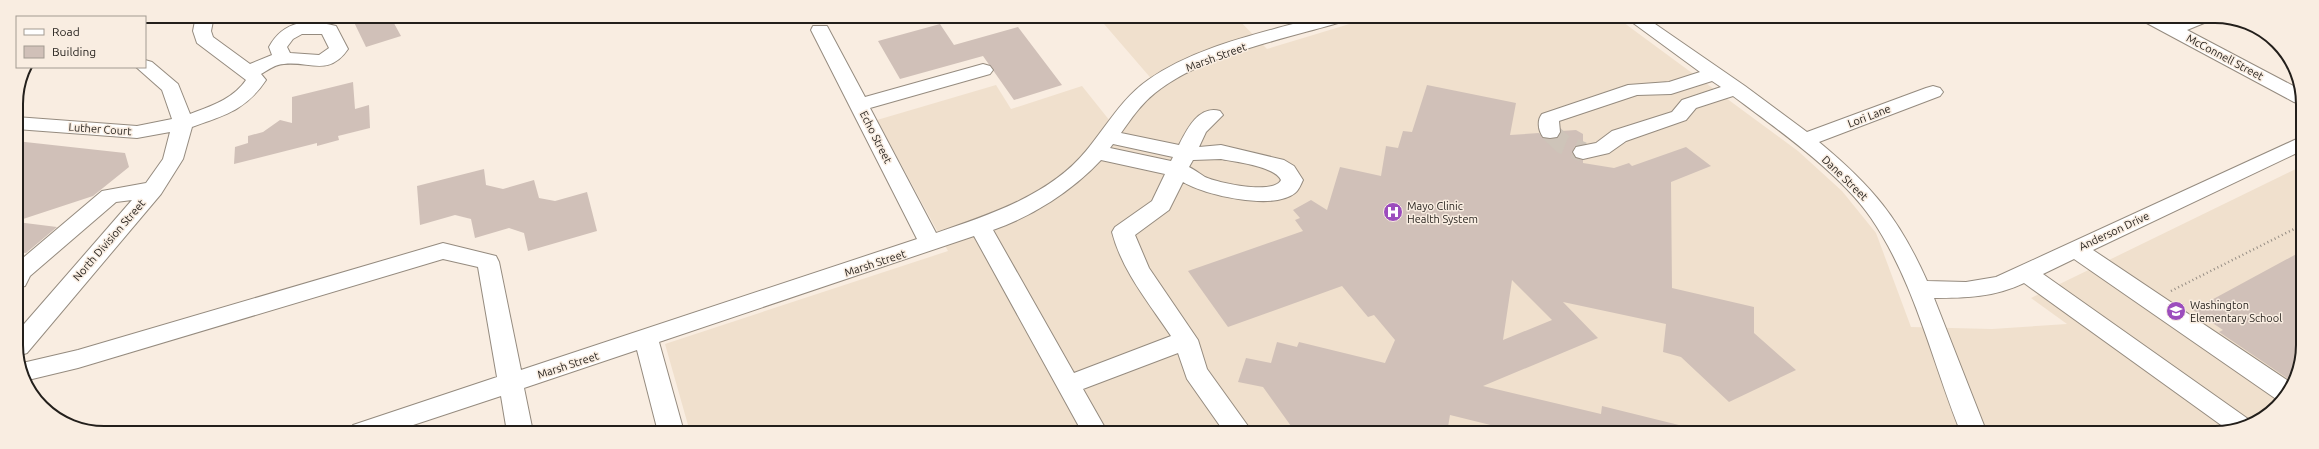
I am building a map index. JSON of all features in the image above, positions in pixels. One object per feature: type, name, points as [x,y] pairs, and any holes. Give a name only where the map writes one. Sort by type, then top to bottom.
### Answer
[{"type":"street","points":[[204,23],[202,31],[204,39],[249,72],[283,58]]},
{"type":"street","name":"Marsh Street","points":[[380,426],[931,244],[980,227],[1028,207],[1078,172],[1102,144],[1130,107],[1155,83],[1183,69],[1232,50],[1322,23]]},
{"type":"street","name":"Dane Street","points":[[1642,23],[1806,140],[1864,194],[1880,214],[1920,289],[1962,406],[1971,426]]},
{"type":"street","name":"McConnell Street","points":[[2160,23],[2295,95]]},
{"type":"street","points":[[2172,29],[2188,23]]},
{"type":"street","name":"Echo Street","points":[[820,30],[931,244]]},
{"type":"street","points":[[146,67],[171,88],[183,123]]},
{"type":"street","points":[[859,105],[983,70]]},
{"type":"street","name":"Luther Court","points":[[23,124],[137,132],[183,123],[234,103],[248,92],[256,80],[249,72]]},
{"type":"street","points":[[1550,132],[1549,118],[1635,89],[1671,88],[1714,74]]},
{"type":"street","points":[[1583,152],[1602,148],[1619,136],[1679,116],[1689,104],[1734,89]]},
{"type":"street","name":"Lori Lane","points":[[1806,140],[1933,92]]},
{"type":"street","points":[[1212,115],[1197,129],[1161,205],[1147,218],[1123,232],[1125,244],[1138,267],[1186,340],[1196,372],[1236,426]]},
{"type":"street","name":"North Division Street","points":[[23,341],[153,189],[173,159],[183,123]]},
{"type":"street","points":[[1102,144],[1182,162]]},
{"type":"street","name":"Anderson Drive","points":[[1920,289],[1966,290],[2000,285],[2024,272],[2296,146]]},
{"type":"street","points":[[23,270],[110,196],[153,189]]},
{"type":"street","points":[[980,227],[1092,426]]},
{"type":"street","points":[[2075,249],[2282,390]]},
{"type":"street","points":[[27,371],[78,359],[443,251],[488,262],[519,426]]},
{"type":"street","points":[[2024,272],[2237,423]]},
{"type":"street","points":[[646,339],[669,426]]},
{"type":"street","points":[[1068,385],[1186,340]]},
{"type":"path","points":[[2165,293],[2194,281],[2296,228]]},
{"type":"shaded area","name":"Mayo Clinic Health System","points":[[1103,23],[1242,23],[1267,49],[1353,23],[1624,23],[1798,151],[1842,191],[1876,233],[1911,327],[1992,329],[2067,324],[2031,298],[2296,169],[2296,345],[2292,371],[2285,386],[2269,406],[2246,420],[2221,426],[688,426],[665,344],[948,251],[877,120],[996,85],[1011,109],[1082,86],[1114,126],[1155,83]]},
{"type":"building","points":[[354,23],[394,23],[401,36],[366,47]]},
{"type":"building","points":[[940,24],[954,45],[1018,27],[1062,85],[1014,100],[983,56],[900,79],[878,41]]},
{"type":"building","points":[[353,82],[355,109],[369,105],[370,128],[338,136],[339,140],[317,146],[317,143],[234,164],[235,147],[248,143],[248,136],[263,132],[280,120],[292,123],[292,97]]},
{"type":"building","points":[[1427,85],[1516,103],[1510,135],[1539,133],[1543,138],[1550,139],[1558,138],[1561,131],[1576,130],[1583,134],[1583,144],[1575,146],[1572,153],[1576,158],[1583,160],[1583,163],[1614,168],[1629,163],[1632,166],[1686,147],[1711,166],[1671,182],[1672,288],[1754,307],[1754,333],[1796,370],[1729,402],[1681,357],[1663,352],[1666,324],[1563,302],[1598,338],[1483,386],[1601,414],[1602,406],[1683,426],[1495,426],[1450,415],[1448,426],[1291,426],[1263,387],[1238,382],[1246,358],[1271,363],[1277,342],[1297,347],[1299,342],[1385,363],[1395,340],[1374,315],[1368,317],[1342,286],[1228,327],[1188,271],[1303,231],[1295,220],[1300,218],[1293,210],[1311,200],[1327,210],[1340,167],[1381,176],[1386,146],[1398,148],[1403,131],[1412,132]],"holes":[[[1512,280],[1552,320],[1503,340]]]},
{"type":"building","points":[[23,142],[125,153],[129,167],[93,196],[23,219]]},
{"type":"building","points":[[484,169],[486,185],[503,189],[534,180],[539,198],[555,201],[587,192],[597,231],[528,251],[524,233],[509,228],[475,238],[471,219],[455,215],[420,225],[417,186]]},
{"type":"building","points":[[23,223],[57,227],[26,253],[23,253]]},
{"type":"building","points":[[2296,254],[2296,345],[2292,371],[2289,379],[2219,332],[2223,330],[2193,310]]},
{"type":"tunnel","points":[[1550,132],[1563,144],[1583,152]]},
{"type":"place","name":"Mayo Clinic Health System","points":[[1393,212]]},
{"type":"place","name":"Washington Elementary School","points":[[2176,311]]}]
